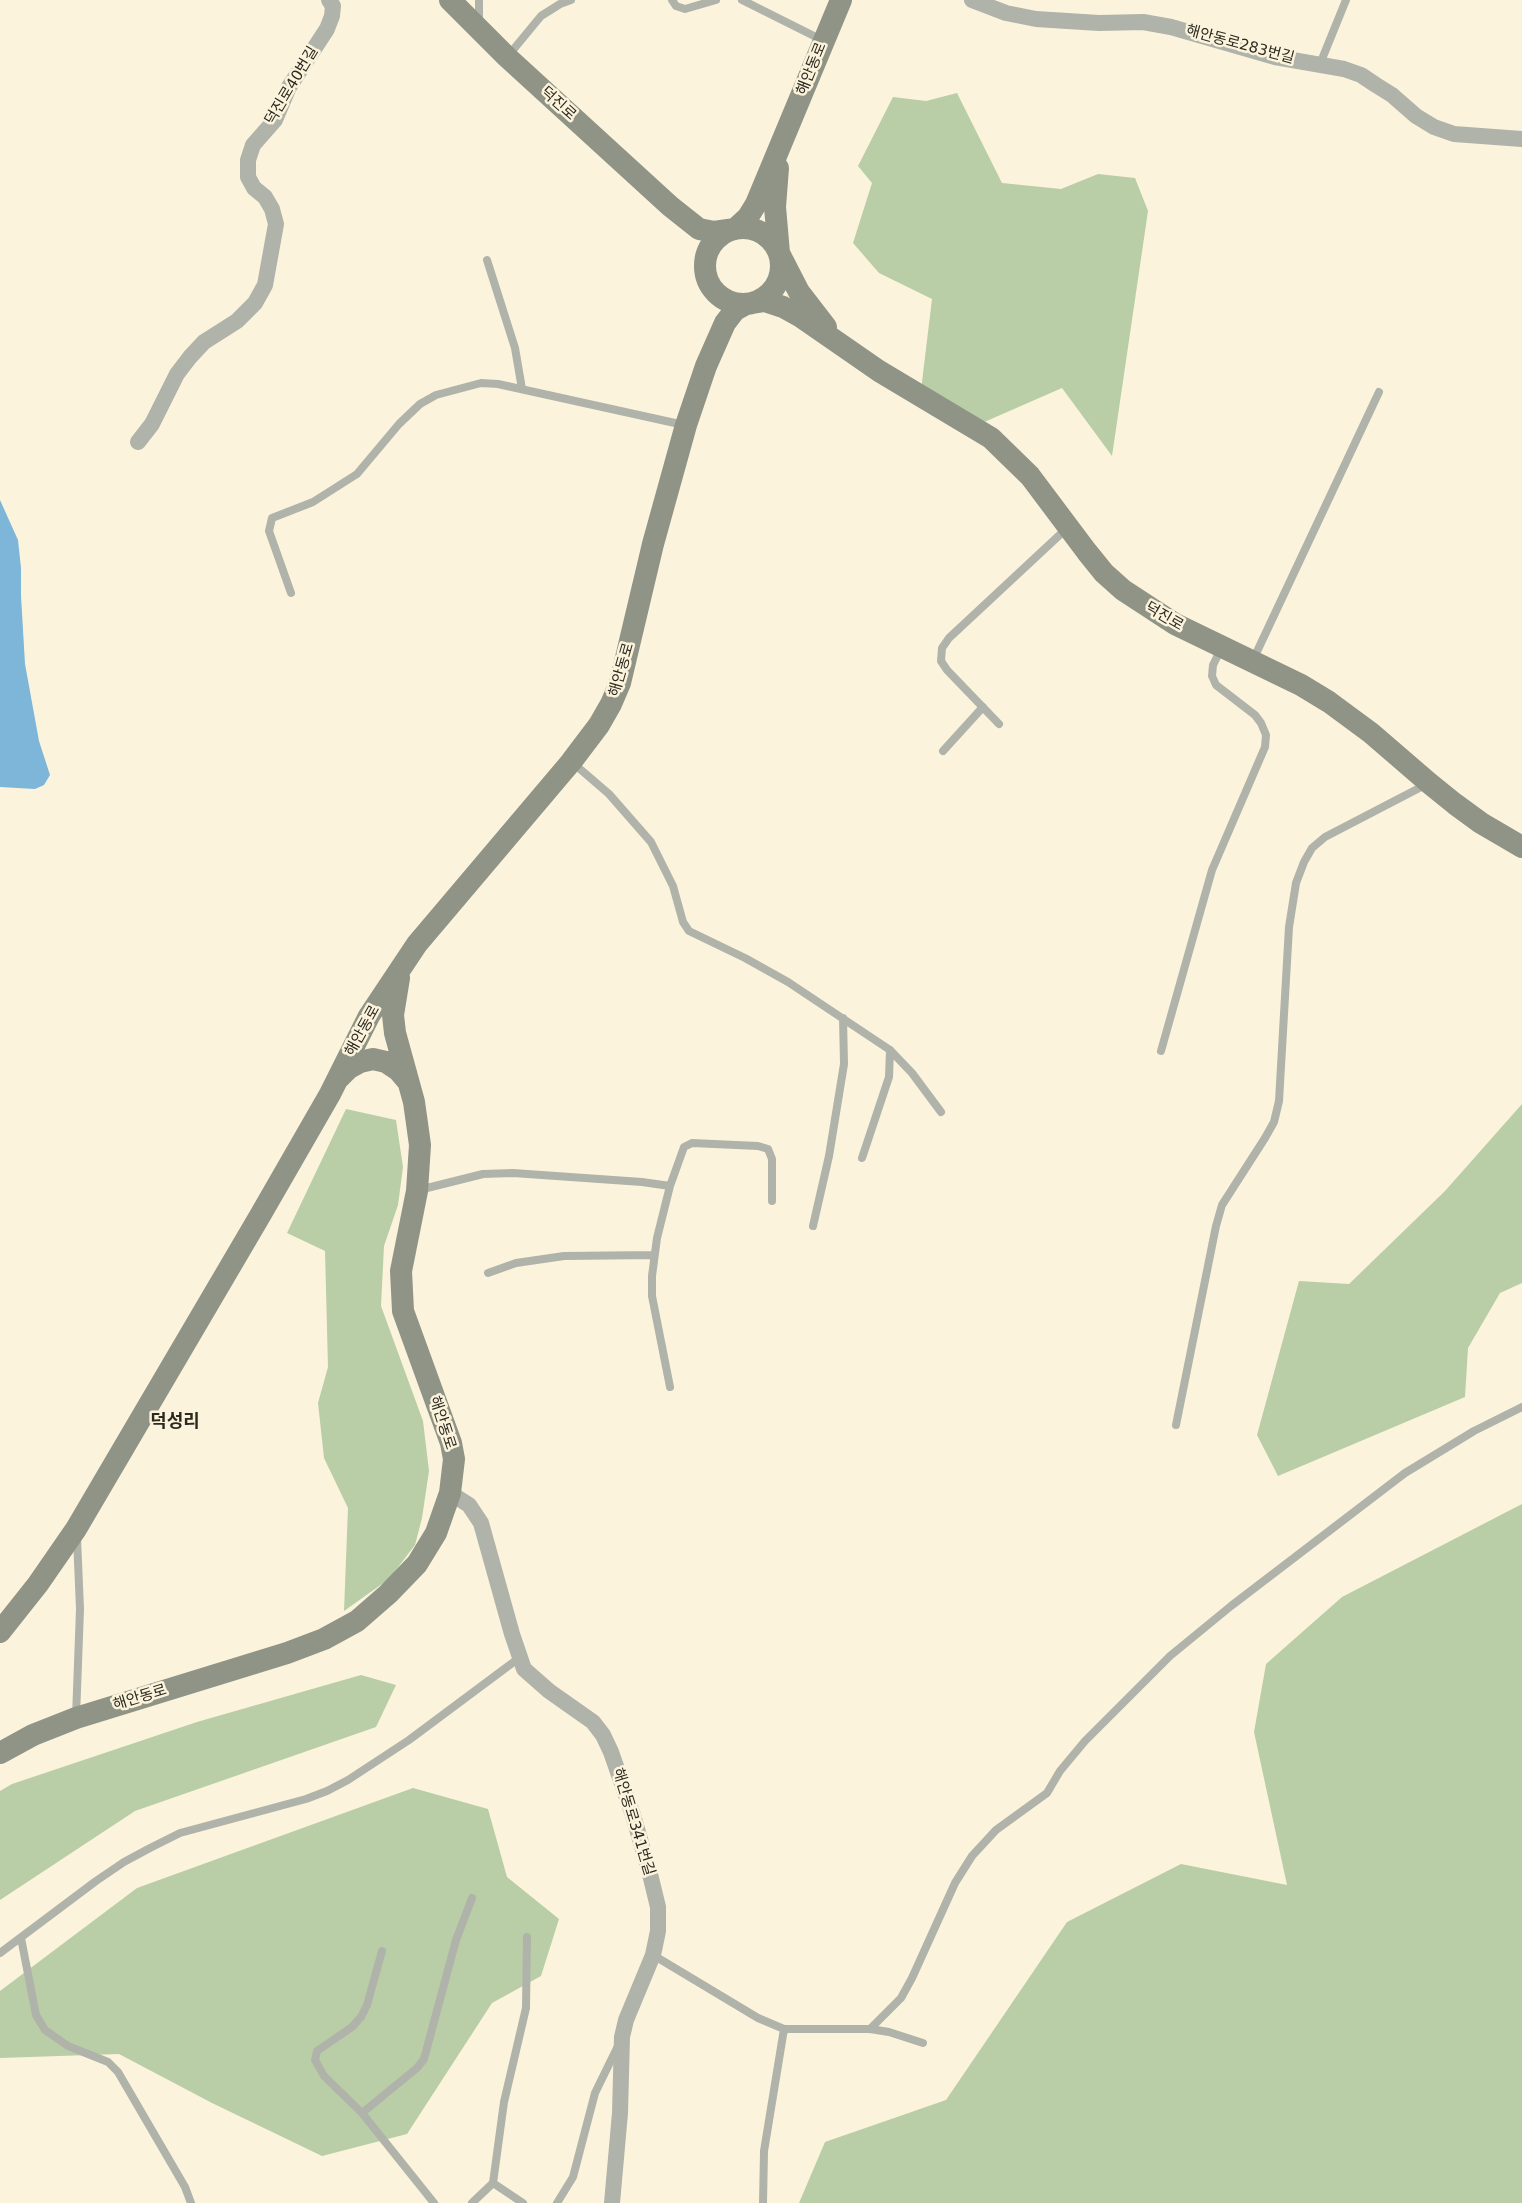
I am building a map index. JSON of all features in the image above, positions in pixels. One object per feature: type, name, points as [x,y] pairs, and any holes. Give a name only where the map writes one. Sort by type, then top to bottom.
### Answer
[{"type":"street","name":"덕진로40번길","points":[[138,442],[152,424],[181,368],[204,342],[237,321],[255,303],[265,285],[276,224],[272,209],[265,197],[254,188],[248,177],[248,160],[253,145],[275,120],[289,87],[327,29],[332,16],[333,6],[328,0]]},
{"type":"street","name":"덕진로","points":[[450,0],[507,57],[670,206]]},
{"type":"street","name":"해안동로","points":[[735,229],[748,218],[756,204],[841,0]]},
{"type":"street","name":"해안동로283번길","points":[[978,1],[1006,13],[1036,19],[1099,23],[1143,22],[1172,27],[1274,57],[1344,69],[1361,75],[1392,95],[1416,116],[1434,127],[1454,134],[1522,139]]},
{"type":"street","name":"해안동로","points":[[779,253],[775,189],[784,138]]},
{"type":"street","name":"해안동로","points":[[670,206],[700,247],[711,293],[712,326],[706,366]]},
{"type":"street","points":[[670,206],[699,229],[714,232],[746,228],[761,233],[774,243],[798,292],[842,345]]},
{"type":"street","points":[[735,229],[722,234],[712,243],[706,255],[706,273],[713,290],[722,298],[734,303],[746,304],[766,301],[783,307],[842,345]]},
{"type":"street","points":[[746,304],[763,299],[775,287],[780,276],[782,264],[779,253]]},
{"type":"street","name":"해안동로","points":[[0,1632],[38,1584],[76,1529],[262,1214],[336,1081],[369,1016],[417,944],[571,762],[599,725],[612,704],[620,683],[653,544],[686,425],[706,366],[725,323],[735,310],[746,304]]},
{"type":"street","name":"덕진로","points":[[842,345],[879,371],[991,438],[1030,476],[1104,573],[1123,590],[1175,624],[1300,685],[1330,702],[1371,733],[1428,783],[1481,823],[1522,846]]},
{"type":"street","name":"해안동로","points":[[0,1753],[33,1735],[76,1718],[287,1653],[324,1639],[357,1622],[388,1594],[416,1564],[436,1533],[450,1493],[454,1459],[451,1443],[402,1311],[401,1271],[417,1191],[420,1145],[418,1124],[393,1015],[398,982],[406,962],[417,944]]},
{"type":"street","points":[[336,1081],[349,1068],[360,1062],[373,1060],[386,1062],[398,1070],[409,1083]]},
{"type":"street","name":"해안동로341번길","points":[[450,1493],[469,1505],[481,1523],[519,1658],[524,1669],[533,1679],[593,1722],[603,1735],[611,1752],[650,1874],[658,1907],[658,1931],[654,1955],[626,2020],[622,2037],[620,2113],[612,2203]]},
{"type":"lane","points":[[479,0],[479,30]]},
{"type":"lane","points":[[507,57],[541,16],[560,4],[571,0]]},
{"type":"lane","points":[[672,0],[676,6],[685,9],[716,0]]},
{"type":"lane","points":[[742,0],[824,40]]},
{"type":"lane","points":[[1320,64],[1346,0]]},
{"type":"lane","points":[[487,260],[515,348],[522,390]]},
{"type":"lane","points":[[291,593],[268,530],[272,518],[313,502],[357,474],[399,424],[420,404],[436,395],[481,383],[498,384],[686,425]]},
{"type":"lane","points":[[1252,662],[1379,392]]},
{"type":"lane","points":[[999,724],[947,670],[941,661],[942,648],[949,638],[1068,528]]},
{"type":"lane","points":[[1161,1051],[1212,870],[1265,747],[1266,734],[1255,715],[1216,686],[1212,676],[1213,665],[1222,647]]},
{"type":"lane","points":[[943,752],[983,707]]},
{"type":"lane","points":[[571,762],[609,794],[651,842],[670,878],[683,922],[689,931],[745,958],[788,982],[890,1050],[912,1073],[942,1112]]},
{"type":"lane","points":[[1176,1424],[1216,1226],[1222,1205],[1274,1122],[1279,1101],[1290,919],[1296,883],[1304,862],[1312,848],[1325,837],[1428,783]]},
{"type":"lane","points":[[813,1226],[829,1156],[844,1064],[843,1018]]},
{"type":"lane","points":[[862,1158],[889,1078],[890,1050]]},
{"type":"lane","points":[[670,1387],[652,1296],[654,1254],[670,1186],[684,1147],[692,1142],[758,1146],[768,1150],[772,1159],[772,1201]]},
{"type":"lane","points":[[417,1191],[483,1174],[513,1173],[642,1182],[670,1186]]},
{"type":"lane","points":[[488,1273],[516,1263],[564,1256],[654,1254]]},
{"type":"lane","points":[[870,2029],[901,1998],[912,1978],[954,1883],[972,1856],[996,1830],[1047,1793],[1060,1771],[1085,1740],[1170,1656],[1231,1606],[1405,1474],[1474,1431],[1522,1407]]},
{"type":"lane","points":[[76,1529],[80,1608],[76,1718]]},
{"type":"lane","points":[[0,1953],[124,1862],[180,1833],[306,1799],[348,1780],[409,1740],[519,1658]]},
{"type":"lane","points":[[362,2113],[417,2068],[424,2059],[456,1940],[472,1898]]},
{"type":"lane","points":[[472,2203],[493,2183],[508,2082],[526,2008],[527,1937]]},
{"type":"lane","points":[[21,1938],[36,2015],[45,2030],[68,2046],[108,2062],[118,2072],[185,2187],[191,2203]]},
{"type":"lane","points":[[382,1951],[361,2017],[352,2027],[317,2050],[315,2060],[333,2087],[362,2113],[434,2203]]},
{"type":"lane","points":[[654,1955],[758,2018],[784,2029],[870,2029],[889,2032],[923,2042]]},
{"type":"lane","points":[[763,2203],[764,2151],[784,2029]]},
{"type":"lane","points":[[558,2203],[573,2177],[595,2093],[622,2037]]},
{"type":"lane","points":[[493,2183],[523,2203]]},
{"type":"green space","points":[[957,93],[1002,183],[1061,189],[1098,174],[1135,178],[1148,211],[1112,456],[1062,388],[982,423],[921,390],[932,299],[879,273],[853,243],[872,183],[858,166],[893,97],[926,101]]},
{"type":"green space","points":[[1522,1104],[1522,1283],[1500,1293],[1468,1348],[1465,1397],[1278,1476],[1257,1435],[1299,1281],[1349,1284],[1445,1191]]},
{"type":"green space","points":[[346,1109],[396,1120],[403,1167],[398,1205],[384,1246],[381,1306],[423,1421],[429,1471],[422,1518],[415,1545],[389,1579],[344,1611],[348,1508],[324,1458],[318,1403],[328,1367],[325,1251],[287,1233]]},
{"type":"green space","points":[[1522,1504],[1522,2203],[799,2203],[825,2142],[946,2100],[1067,1922],[1181,1864],[1287,1885],[1254,1732],[1266,1664],[1342,1597]]},
{"type":"green space","points":[[361,1675],[396,1685],[376,1727],[135,1811],[0,1900],[0,1791],[12,1784],[197,1722]]},
{"type":"green space","points":[[413,1788],[488,1809],[507,1877],[559,1919],[541,1976],[492,2003],[407,2134],[322,2156],[212,2103],[119,2054],[0,2058],[0,1991],[137,1888]]},
{"type":"water","points":[[0,500],[18,540],[25,664],[39,741],[50,775],[44,785],[35,789],[0,787]]},
{"type":"district","name":"덕성리","points":[[175,1422]]}]
